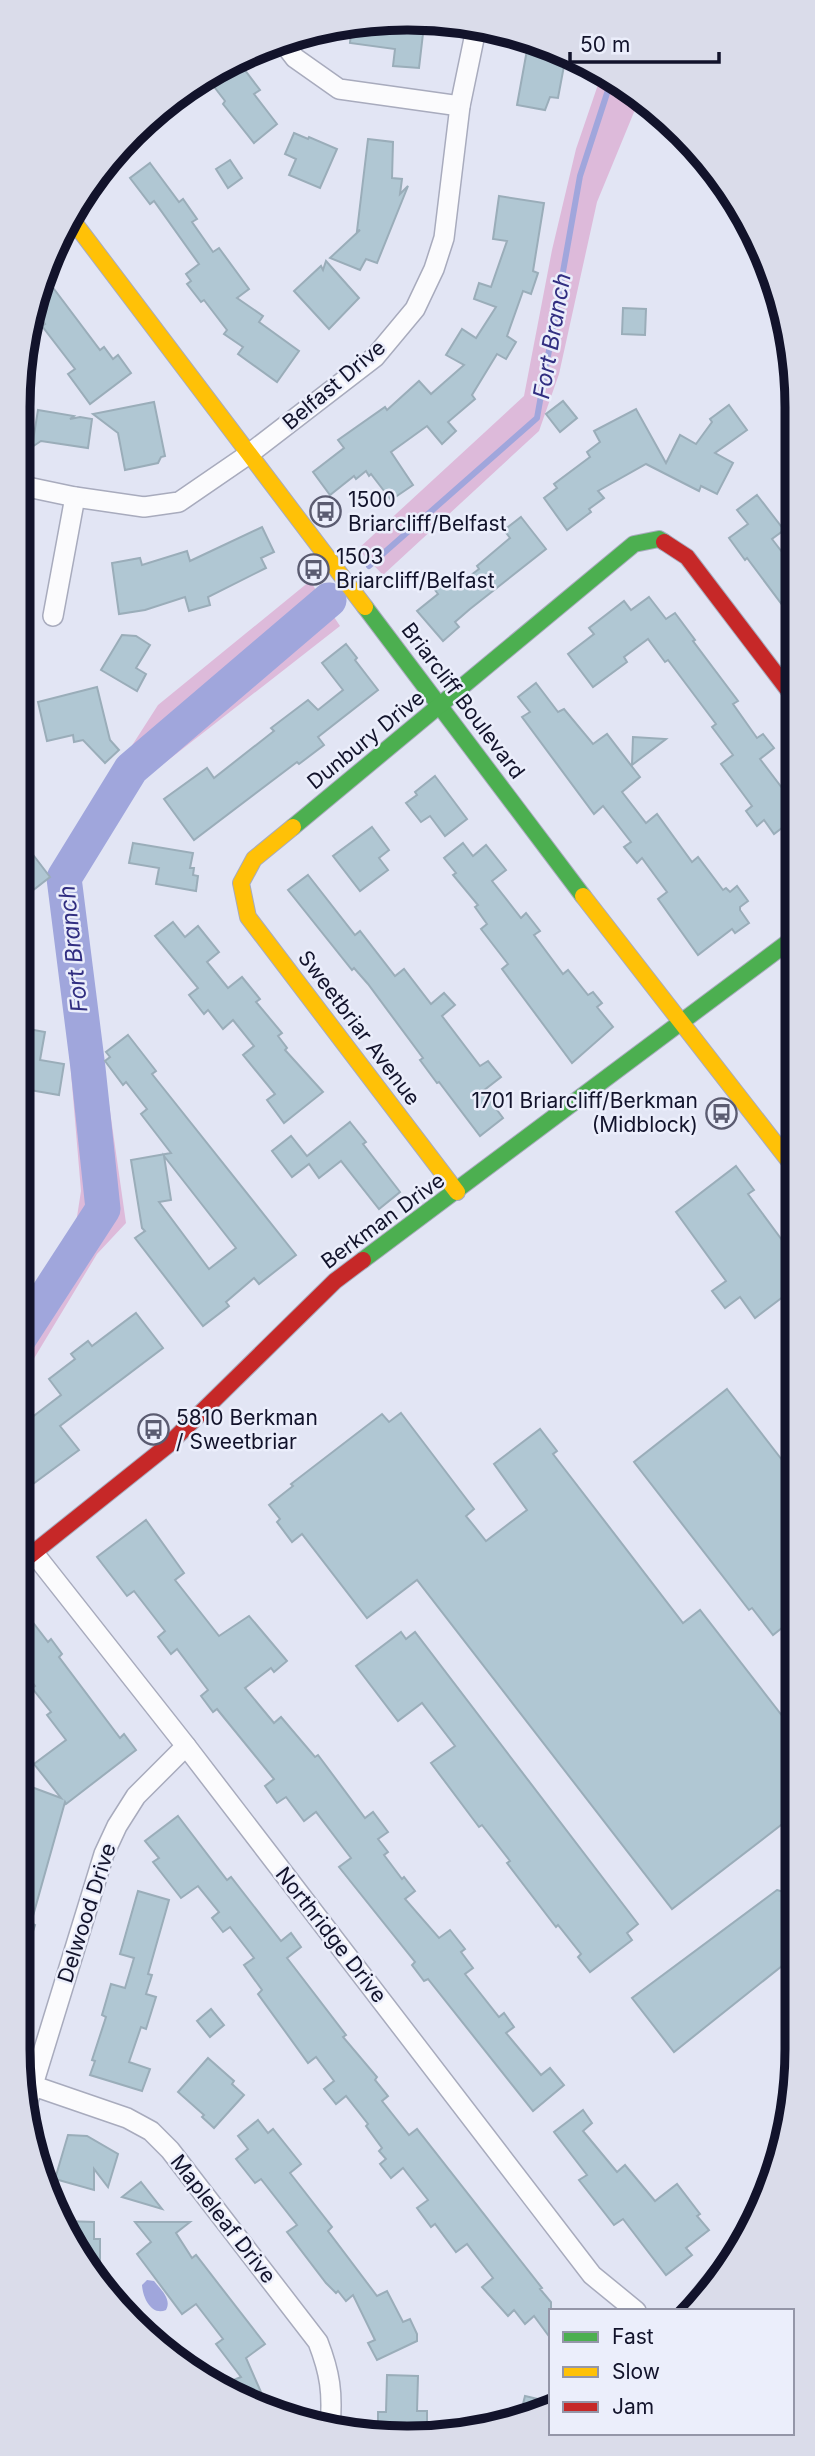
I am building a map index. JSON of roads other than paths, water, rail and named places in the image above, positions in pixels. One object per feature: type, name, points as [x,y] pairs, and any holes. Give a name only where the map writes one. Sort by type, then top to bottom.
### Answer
[{"type":"street","name":"Belfast Drive","points":[[30,488],[144,507],[179,502],[249,454],[375,357],[415,309],[434,269],[444,237],[460,106],[475,36]]},
{"type":"street","points":[[288,49],[295,58],[339,89],[460,106]]},
{"type":"street","name":"Briarcliff Boulevard","points":[[77,226],[681,1023],[785,1156]]},
{"type":"street","points":[[53,616],[75,497]]},
{"type":"street","name":"Dunbury Drive","points":[[241,883],[254,859],[634,544],[659,539],[687,557],[785,686]]},
{"type":"street","name":"Sweetbriar Avenue","points":[[241,883],[248,916],[457,1192]]},
{"type":"street","name":"Berkman Drive","points":[[30,1555],[167,1446],[335,1281],[785,945]]},
{"type":"street","name":"Northridge Drive","points":[[30,1565],[186,1746],[592,2274],[634,2309]]},
{"type":"street","name":"Delwood Drive","points":[[32,2084],[104,1854],[117,1825],[136,1797],[186,1746]]},
{"type":"street","name":"Mapleleaf Drive","points":[[33,2094],[127,2119],[151,2131],[170,2150],[318,2342],[330,2372],[331,2418]]},
{"type":"water","points":[[147,2280],[154,2281],[165,2295],[168,2302],[166,2310],[156,2311],[146,2301],[142,2285]]},
{"type":"waterway","name":"Fort Branch","points":[[369,566],[537,418],[580,176],[609,88]]},
{"type":"waterway","name":"Fort Branch","points":[[30,1322],[103,1209],[64,878],[131,769],[329,600]]},
{"type":"place","name":"1500 Briarcliff/Belfast","points":[[325,512]]},
{"type":"place","name":"1503 Briarcliff/Belfast","points":[[313,569]]},
{"type":"place","name":"1701 Briarcliff/Berkman (Midblock)","points":[[721,1113]]},
{"type":"place","name":"5810 Berkman / Sweetbriar","points":[[153,1430]]}]
